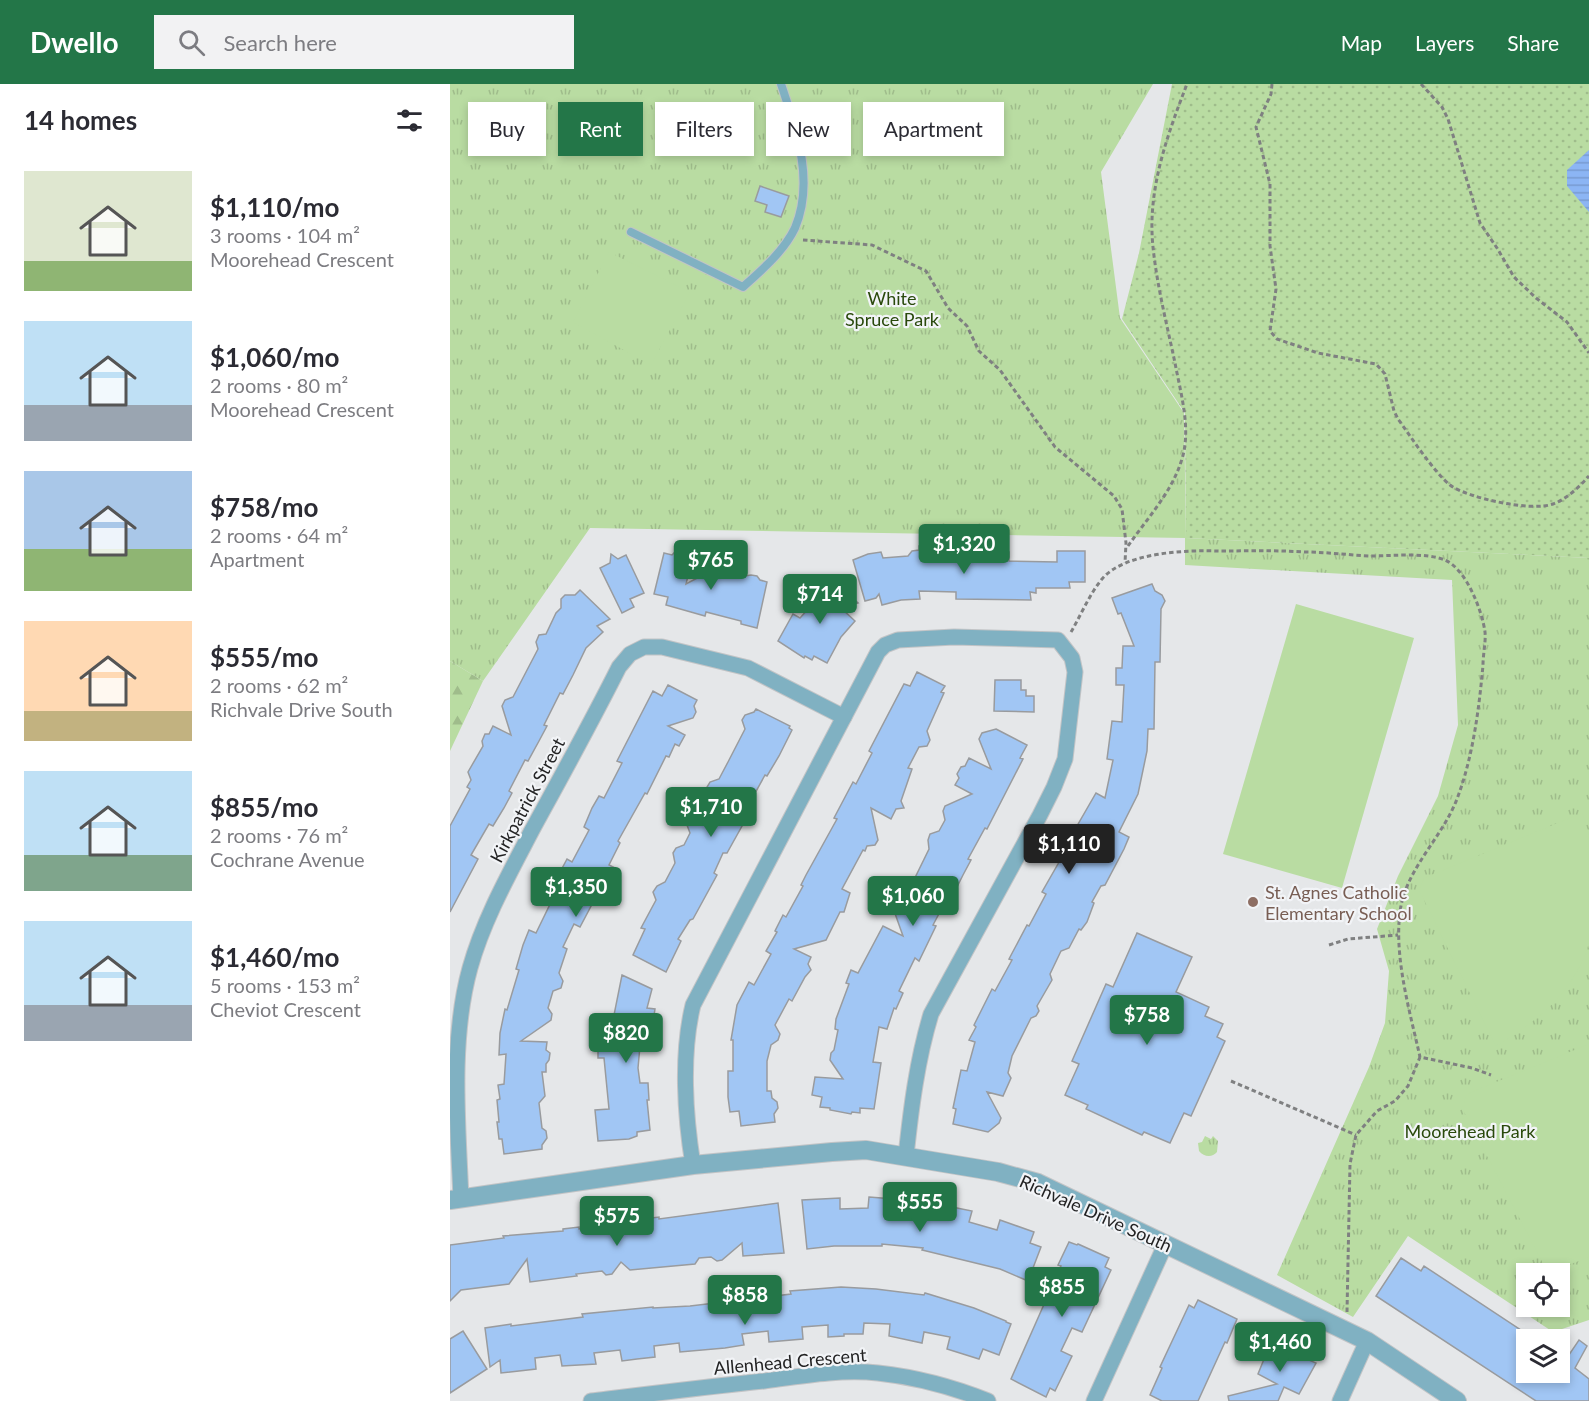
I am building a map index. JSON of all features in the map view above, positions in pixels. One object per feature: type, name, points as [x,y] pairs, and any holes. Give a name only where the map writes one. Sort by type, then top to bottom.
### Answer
[{"type":"street","points":[[693,1165],[689,1141],[686,1051],[693,1005],[878,652],[885,645],[898,640],[954,637],[1058,640],[1071,658],[1075,672],[1065,759],[1045,805],[931,1014],[924,1038],[906,1156]]},
{"type":"street","name":"Kirkpatrick Street","points":[[456,1200],[458,1042],[462,1004],[470,968],[487,921],[519,855],[619,667],[630,654],[644,646],[662,647],[748,668],[844,717]]},
{"type":"street","name":"Richvale Drive South","points":[[456,1200],[693,1165],[866,1150],[998,1172],[1034,1181],[1367,1341],[1457,1401]]},
{"type":"street","points":[[1094,1401],[1165,1245]]},
{"type":"street","points":[[1340,1401],[1367,1341]]},
{"type":"street","name":"Allenhead Crescent","points":[[591,1401],[809,1375],[855,1372],[876,1373],[933,1383],[988,1401]]},
{"type":"lane","points":[[631,232],[743,287],[765,267],[794,228],[803,200],[802,164],[794,126],[781,84]]},
{"type":"path","points":[[1126,548],[1173,481],[1182,461],[1186,437],[1181,396],[1153,247],[1151,212],[1168,132],[1187,84]]},
{"type":"path","points":[[1272,84],[1256,127],[1269,183],[1270,246],[1276,289],[1269,326],[1273,335],[1283,341],[1318,353],[1376,364],[1385,374],[1398,419],[1443,477],[1455,488],[1494,501],[1539,506],[1550,505],[1558,501],[1577,488],[1589,476]]},
{"type":"path","points":[[1421,84],[1442,107],[1448,118],[1480,223],[1514,277],[1567,322],[1589,352]]},
{"type":"path","points":[[787,240],[872,245],[926,271],[948,308],[967,326],[979,351],[1000,370],[1055,447],[1114,496],[1122,509],[1126,548],[1125,563]]},
{"type":"path","points":[[1064,646],[1089,599],[1104,577],[1125,563],[1190,550],[1425,556],[1444,560],[1457,568],[1465,579],[1482,617],[1485,633],[1477,718],[1468,764],[1457,801],[1406,891],[1400,910],[1398,935],[1406,993],[1420,1057],[1408,1086],[1395,1101],[1377,1111],[1356,1135],[1350,1164],[1347,1332]]},
{"type":"path","points":[[1329,945],[1348,939],[1398,935]]},
{"type":"path","points":[[1420,1057],[1472,1068],[1491,1075]]},
{"type":"path","points":[[1231,1081],[1356,1135]]},
{"type":"green space","name":"White Spruce Park","points":[[450,84],[1153,84],[1101,172],[1120,318],[1184,413],[1186,538],[1589,558],[1589,1320],[1562,1329],[1548,1329],[1530,1317],[1570,1317],[1570,1263],[1516,1263],[1516,1308],[1408,1236],[1353,1317],[1277,1275],[1369,1067],[1385,1023],[1389,971],[1377,929],[1398,876],[1438,796],[1458,725],[1452,580],[1185,565],[1185,538],[590,528],[483,681],[450,661]]},
{"type":"green space","points":[[1172,84],[1589,84],[1589,558],[1186,538],[1185,413],[1122,319],[1139,253]]},
{"type":"green space","points":[[609,252],[690,292],[651,365],[573,322]]},
{"type":"green space","points":[[1296,604],[1414,638],[1342,888],[1223,854]]},
{"type":"green space","points":[[450,661],[483,681],[450,751]]},
{"type":"green space","points":[[1582,813],[1589,835],[1589,943],[1583,960],[1564,990],[1540,1016],[1496,1046],[1419,890],[1424,878]]},
{"type":"green space","points":[[1589,1044],[1589,1257],[1570,1264],[1543,1263],[1462,1108],[1467,1094]]},
{"type":"green space","points":[[1205,1136],[1211,1139],[1213,1136],[1218,1141],[1217,1152],[1210,1156],[1199,1151],[1198,1143],[1202,1142]]},
{"type":"water","points":[[1589,150],[1589,212],[1567,186],[1567,170]]},
{"type":"building","points":[[760,186],[789,196],[781,217],[765,212],[767,205],[755,201]]},
{"type":"building","points":[[919,546],[953,547],[953,558],[978,559],[978,552],[998,549],[1002,553],[1009,552],[1009,561],[1057,562],[1057,551],[1085,551],[1085,582],[1069,582],[1070,588],[1036,588],[1036,593],[1030,592],[1031,600],[956,599],[956,592],[919,591],[920,599],[901,600],[882,605],[879,594],[876,598],[865,601],[853,560],[881,552],[883,558],[908,556],[912,551],[919,550]]},
{"type":"building","points":[[664,553],[672,555],[674,553],[692,560],[686,584],[716,568],[745,576],[757,576],[760,580],[767,582],[757,628],[741,624],[741,621],[706,612],[705,616],[666,605],[668,597],[654,594]]},
{"type":"building","points":[[611,554],[618,559],[626,555],[644,593],[630,599],[634,607],[622,613],[600,568],[610,563]]},
{"type":"building","points":[[833,581],[858,603],[841,608],[855,621],[841,637],[827,663],[814,656],[812,660],[805,656],[804,658],[778,641],[793,614],[800,618],[817,599],[816,593],[820,587],[827,587]]},
{"type":"building","points":[[1152,584],[1155,591],[1162,595],[1165,601],[1161,609],[1160,662],[1155,662],[1154,729],[1148,729],[1147,751],[1138,794],[1119,832],[1129,837],[1105,885],[1101,886],[1092,902],[1094,903],[1087,922],[1081,930],[1079,929],[1069,948],[1061,951],[1050,974],[1052,980],[1037,1006],[1039,1011],[1031,1018],[1012,1056],[1008,1073],[1011,1078],[1003,1096],[987,1092],[1001,1118],[999,1123],[988,1132],[953,1124],[956,1109],[953,1108],[961,1070],[967,1071],[975,1042],[969,1040],[976,1027],[974,1025],[992,989],[995,991],[1012,960],[1009,959],[1046,894],[1042,892],[1062,857],[1069,861],[1085,830],[1077,826],[1096,793],[1105,798],[1113,760],[1107,759],[1112,721],[1122,722],[1124,685],[1116,685],[1116,668],[1122,668],[1123,646],[1134,646],[1121,613],[1118,614],[1112,598]]},
{"type":"building","points":[[580,590],[610,619],[597,626],[603,632],[586,648],[563,694],[560,693],[544,725],[547,726],[539,741],[528,761],[525,760],[509,791],[512,793],[504,808],[493,826],[489,824],[471,855],[478,859],[450,912],[450,826],[470,789],[467,787],[471,780],[468,772],[483,746],[482,741],[485,734],[489,734],[493,726],[511,735],[502,706],[505,700],[513,697],[538,649],[536,642],[539,635],[546,634],[556,613],[561,608],[561,599],[565,595],[575,595]]},
{"type":"building","points":[[917,672],[945,686],[927,731],[930,740],[927,746],[919,747],[908,768],[912,769],[901,801],[904,808],[896,809],[891,819],[871,808],[878,840],[875,845],[867,846],[865,851],[863,850],[842,889],[850,893],[844,912],[840,912],[826,940],[794,949],[811,957],[808,964],[811,970],[792,1001],[789,999],[775,1025],[780,1034],[778,1040],[771,1045],[767,1061],[767,1091],[771,1091],[772,1098],[777,1102],[775,1122],[741,1126],[739,1111],[730,1112],[728,1097],[728,1071],[733,1071],[733,1040],[731,1040],[737,1005],[749,982],[754,985],[771,954],[766,951],[777,932],[775,931],[783,915],[786,917],[803,886],[801,885],[806,875],[837,819],[834,818],[853,782],[856,784],[872,753],[869,751],[904,684],[910,686]]},
{"type":"building","points":[[995,680],[1021,680],[1021,690],[1026,690],[1026,696],[1034,696],[1034,712],[994,711]]},
{"type":"building","points":[[668,685],[697,700],[694,706],[696,712],[693,718],[668,726],[685,735],[679,746],[675,744],[669,757],[666,756],[647,794],[645,793],[618,841],[620,843],[609,865],[615,868],[609,886],[605,887],[601,894],[598,893],[580,927],[574,924],[563,947],[567,949],[559,973],[563,981],[561,988],[553,991],[548,1008],[552,1014],[551,1020],[521,1041],[547,1042],[546,1050],[550,1053],[546,1072],[542,1072],[545,1096],[539,1103],[542,1128],[546,1131],[547,1138],[542,1149],[504,1154],[497,1122],[499,1122],[497,1100],[500,1099],[498,1085],[504,1084],[506,1054],[499,1055],[500,1033],[505,1009],[507,1010],[519,970],[516,969],[523,945],[529,930],[536,933],[554,896],[549,893],[567,859],[572,862],[589,830],[584,827],[592,808],[599,796],[604,798],[622,763],[617,761],[653,691],[662,696]]},
{"type":"building","points":[[756,709],[790,726],[792,730],[748,806],[752,808],[727,853],[723,853],[714,873],[717,875],[693,919],[678,939],[681,941],[666,972],[633,955],[645,929],[641,928],[656,900],[653,892],[657,886],[665,882],[675,863],[673,853],[676,848],[684,845],[690,833],[687,825],[690,819],[699,816],[710,795],[707,787],[710,782],[719,779],[728,762],[745,729],[742,720],[745,715]]},
{"type":"building","points":[[996,729],[1027,745],[1020,758],[1023,759],[987,829],[985,828],[968,859],[971,860],[953,895],[950,893],[933,925],[936,926],[919,961],[915,958],[899,991],[903,993],[896,1009],[894,1008],[887,1029],[879,1027],[873,1062],[881,1063],[874,1109],[860,1108],[860,1113],[852,1112],[851,1114],[820,1107],[822,1097],[812,1095],[815,1077],[843,1079],[830,1060],[838,1030],[835,1029],[836,1019],[849,984],[846,983],[851,970],[858,973],[883,926],[903,936],[892,905],[895,900],[907,894],[929,849],[930,834],[939,831],[945,820],[943,811],[945,806],[972,794],[955,785],[961,767],[965,766],[969,758],[991,769],[979,739],[982,733]]},
{"type":"building","points":[[1137,933],[1192,957],[1176,992],[1209,1007],[1205,1016],[1223,1024],[1217,1037],[1225,1041],[1191,1116],[1184,1113],[1170,1143],[1144,1132],[1142,1135],[1086,1109],[1088,1105],[1065,1095],[1079,1064],[1072,1061],[1106,984],[1113,987]]},
{"type":"building","points":[[622,975],[652,989],[647,1008],[655,1009],[649,1047],[640,1046],[638,1068],[640,1083],[648,1083],[650,1130],[637,1132],[637,1136],[629,1139],[598,1141],[595,1110],[609,1109],[604,1058],[598,1058],[598,1048],[593,1043],[599,1040],[600,1029],[611,1030]]},
{"type":"building","points":[[869,1197],[906,1200],[905,1210],[917,1213],[933,1214],[935,1204],[972,1211],[969,1222],[997,1230],[1000,1220],[1034,1232],[1030,1243],[1041,1247],[1028,1281],[1000,1269],[922,1250],[923,1248],[882,1244],[882,1246],[834,1246],[807,1249],[802,1200],[840,1198],[840,1209],[868,1208]]},
{"type":"building","points":[[778,1203],[784,1253],[743,1256],[742,1243],[722,1260],[717,1261],[711,1257],[699,1258],[695,1264],[630,1270],[621,1262],[612,1274],[606,1275],[602,1271],[530,1282],[527,1259],[509,1284],[461,1290],[450,1301],[450,1245],[504,1238],[503,1236],[622,1224],[622,1222],[643,1219],[659,1217],[659,1219]]},
{"type":"building","points":[[1069,1242],[1109,1258],[1105,1267],[1111,1270],[1082,1332],[1072,1328],[1061,1351],[1072,1356],[1055,1391],[1050,1388],[1046,1397],[1011,1379],[1061,1266],[1058,1265]]},
{"type":"building","points":[[1401,1258],[1421,1271],[1424,1266],[1519,1329],[1516,1329],[1516,1383],[1570,1383],[1570,1353],[1579,1340],[1587,1346],[1575,1368],[1589,1379],[1589,1401],[1536,1401],[1376,1296]]},
{"type":"building","points":[[841,1287],[924,1295],[925,1293],[974,1308],[1011,1324],[999,1355],[983,1349],[979,1359],[947,1349],[950,1337],[924,1332],[922,1343],[889,1336],[890,1324],[864,1323],[863,1334],[828,1337],[828,1325],[802,1327],[803,1339],[769,1342],[768,1331],[742,1334],[744,1345],[725,1348],[680,1352],[679,1343],[654,1346],[655,1357],[622,1361],[620,1350],[594,1353],[596,1364],[562,1366],[560,1355],[535,1358],[536,1369],[501,1373],[500,1360],[490,1367],[485,1328],[583,1317],[582,1314],[690,1306],[791,1294],[790,1291]]},
{"type":"building","points":[[1198,1300],[1237,1319],[1198,1401],[1162,1401],[1150,1395],[1162,1368],[1160,1367],[1189,1305],[1194,1308]]},
{"type":"building","points":[[463,1331],[487,1369],[450,1393],[450,1339]]},
{"type":"building","points":[[1273,1337],[1305,1352],[1302,1357],[1316,1363],[1299,1394],[1284,1387],[1278,1401],[1229,1401],[1228,1396],[1277,1384],[1258,1374]]},
{"type":"place","name":"St. Agnes Catholic Elementary School","points":[[1253,902]]},
{"type":"park label","name":"Moorehead Park","points":[[1470,1131]]}]
